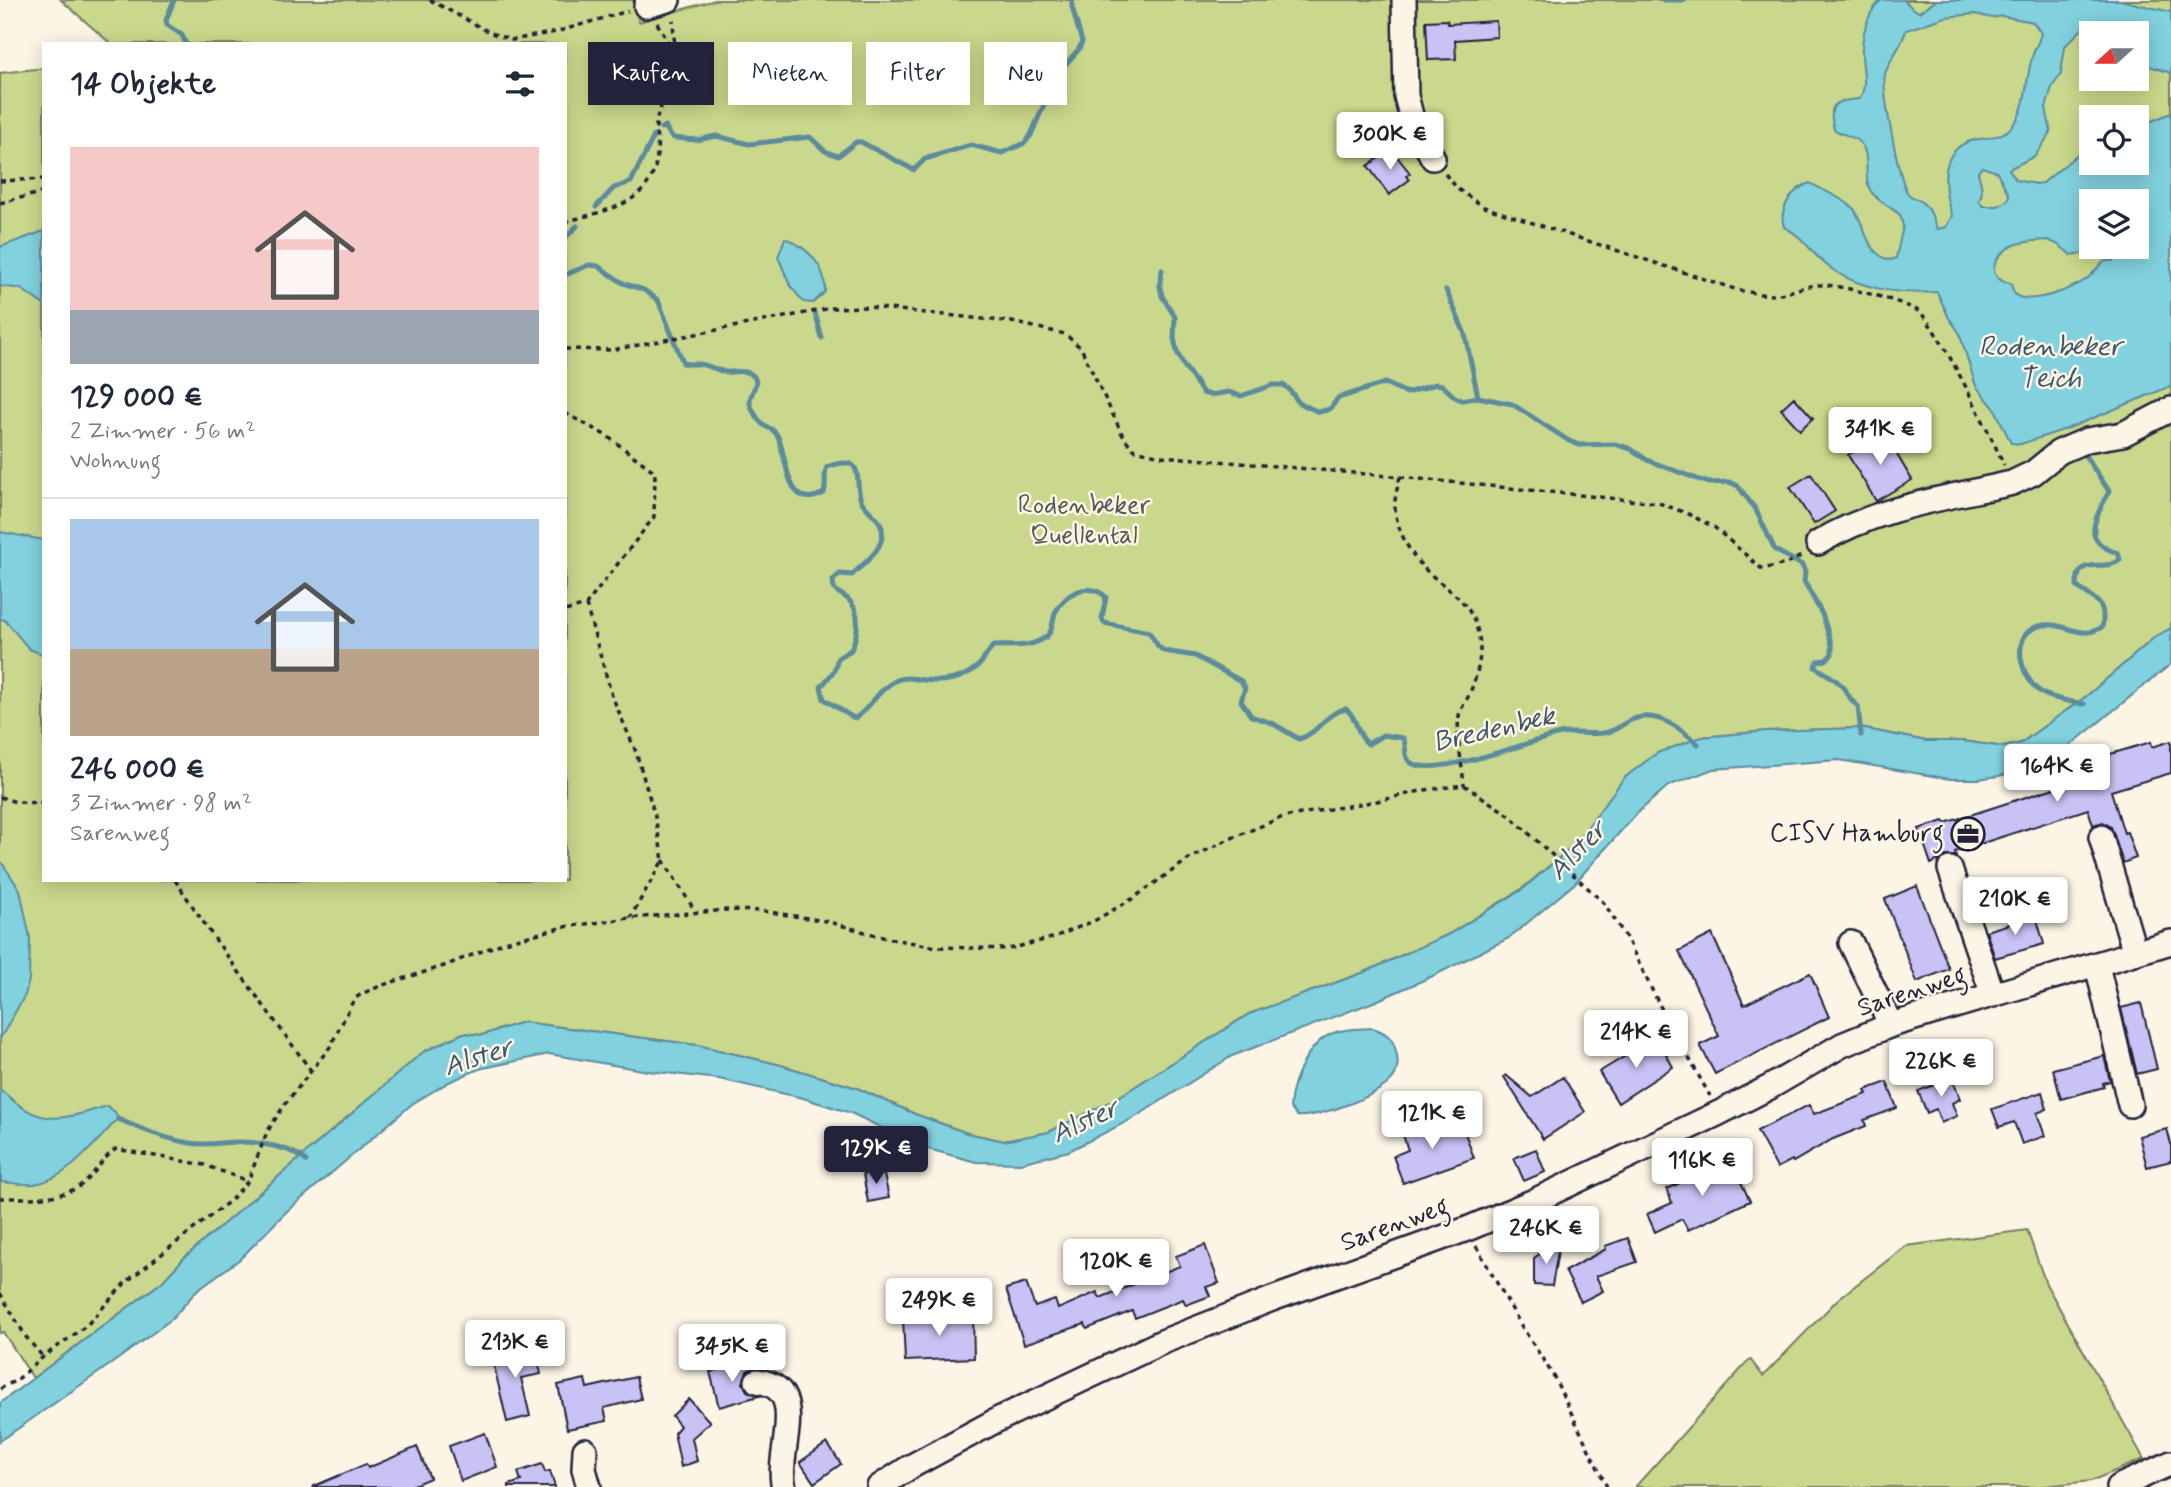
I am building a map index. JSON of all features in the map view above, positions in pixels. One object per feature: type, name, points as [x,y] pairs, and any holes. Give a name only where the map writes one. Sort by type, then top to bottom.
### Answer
[{"type":"street","points":[[1404,0],[1406,96],[1412,119],[1433,158]]},
{"type":"street","points":[[1811,549],[1842,528],[1875,515],[2012,483],[2033,473],[2059,452],[2087,440],[2123,434],[2171,409]]},
{"type":"street","points":[[2101,837],[2135,953]]},
{"type":"street","points":[[1950,869],[1993,995]]},
{"type":"street","points":[[1851,943],[1891,1025]]},
{"type":"street","name":"Sarenweg","points":[[879,1487],[997,1420],[1162,1342],[1534,1201],[1719,1113],[1842,1045],[1891,1025],[2171,943]]},
{"type":"street","points":[[2098,965],[2130,1105]]},
{"type":"street","points":[[757,1381],[766,1382],[776,1388],[788,1411],[789,1427],[780,1471],[784,1487]]},
{"type":"street","points":[[585,1450],[584,1469],[589,1487]]},
{"type":"street","points":[[2118,1487],[2171,1463]]},
{"type":"path","points":[[430,0],[512,42],[662,5]]},
{"type":"path","points":[[662,5],[672,42]]},
{"type":"path","points":[[662,5],[672,42]]},
{"type":"path","points":[[567,221],[630,202],[643,189],[653,174],[657,157],[656,122],[663,105]]},
{"type":"path","points":[[1433,158],[1459,190],[1484,207],[1741,291],[1774,295],[1807,285],[1829,285],[1919,312],[1933,329],[1967,390],[2012,483]]},
{"type":"path","points":[[0,181],[42,179]]},
{"type":"path","points":[[0,203],[42,192]]},
{"type":"path","points":[[567,349],[612,350],[832,308],[869,307],[1036,327],[1065,334],[1081,348],[1124,438],[1135,450],[1161,456],[1659,503],[1714,527],[1762,569],[1786,564],[1811,549]]},
{"type":"path","points":[[567,414],[607,436],[655,472],[654,517],[586,605],[567,610]]},
{"type":"path","points":[[1400,477],[1395,508],[1401,532],[1416,559],[1430,575],[1454,591],[1470,612],[1477,630],[1480,650],[1477,674],[1459,713],[1464,785]]},
{"type":"path","points":[[586,605],[612,696],[636,752],[655,816],[663,860],[695,911]]},
{"type":"path","points":[[0,1389],[18,1379],[86,1326],[126,1282],[231,1200],[248,1181],[267,1132],[285,1104],[330,1047],[354,999],[363,993],[505,942],[564,927],[695,911],[763,912],[826,921],[886,938],[937,947],[1009,949],[1052,938],[1094,921],[1132,899],[1189,859],[1283,817],[1464,785],[1532,834],[1604,903],[1627,939],[1660,1006],[1719,1113]]},
{"type":"path","points":[[0,797],[16,802],[42,803]]},
{"type":"path","points":[[630,918],[663,860]]},
{"type":"path","points":[[177,882],[212,935],[312,1072]]},
{"type":"path","points":[[0,1198],[46,1198],[81,1185],[116,1149],[205,1165],[248,1181]]},
{"type":"path","points":[[1471,1237],[1522,1327],[1553,1375],[1607,1487]]},
{"type":"path","points":[[0,1293],[26,1337],[43,1357]]},
{"type":"green space","name":"Rodenbeker Quellental","points":[[61,0],[633,0],[639,22],[715,0],[2171,0],[2171,629],[2155,637],[2088,695],[2021,743],[2004,747],[1963,741],[1926,741],[1861,728],[1767,731],[1702,737],[1658,753],[1600,813],[1575,844],[1523,888],[1449,934],[1365,972],[1249,1014],[1114,1100],[1049,1132],[1004,1141],[967,1133],[915,1114],[857,1088],[781,1065],[697,1045],[523,1022],[482,1035],[463,1033],[423,1052],[184,1258],[162,1282],[33,1378],[3,1332],[0,1333],[0,73],[42,68],[42,882],[567,882],[567,42],[109,42]]},
{"type":"green space","points":[[2027,1230],[2046,1284],[2144,1459],[2091,1481],[2036,1487],[1635,1487],[1750,1359],[1763,1376],[1838,1299],[1906,1246]]},
{"type":"water","name":"Rodenbeker Teich","points":[[1882,0],[1904,0],[1919,12],[1937,0],[2120,0],[2171,12],[2171,73],[2149,66],[2149,21],[2079,21],[2079,32],[2065,46],[2061,74],[2052,87],[2046,108],[2051,132],[2035,156],[2009,169],[2016,180],[2043,183],[2079,153],[2079,175],[2149,175],[2149,122],[2171,113],[2171,386],[2069,428],[2021,444],[2011,443],[1995,409],[1976,386],[1959,332],[1937,292],[1893,291],[1849,279],[1824,263],[1801,239],[1784,227],[1783,213],[1788,200],[1798,189],[1810,183],[1850,205],[1876,252],[1890,260],[1896,258],[1903,226],[1900,215],[1870,190],[1863,147],[1856,140],[1834,129],[1832,120],[1835,105],[1859,99],[1862,94],[1863,37],[1873,10]],"holes":[[[1975,14],[2033,22],[2041,33],[2030,66],[2021,110],[2013,125],[2000,135],[1962,145],[1948,161],[1945,182],[1952,216],[1946,227],[1937,229],[1929,210],[1909,194],[1904,183],[1892,133],[1885,74],[1906,30],[1946,17]],[[1982,167],[1997,172],[2009,195],[2008,200],[1998,206],[1983,206],[1979,201],[1982,190],[1978,172]]]},
{"type":"water","points":[[42,232],[42,304],[21,289],[0,286],[0,247]]},
{"type":"water","points":[[785,238],[808,252],[823,274],[825,292],[813,303],[803,302],[790,285],[778,257]]},
{"type":"water","points":[[0,532],[42,540],[42,654],[29,649],[5,620],[0,619]]},
{"type":"water","name":"Alster","points":[[2171,628],[2171,664],[2047,764],[1999,776],[1950,779],[1839,760],[1713,769],[1668,786],[1636,814],[1574,884],[1509,938],[1376,1001],[1232,1056],[1134,1118],[1069,1151],[1020,1163],[976,1162],[921,1147],[851,1113],[803,1098],[719,1079],[648,1071],[549,1054],[479,1069],[449,1082],[412,1104],[286,1212],[240,1259],[197,1290],[173,1318],[0,1441],[0,1403],[162,1282],[184,1258],[423,1052],[463,1033],[482,1035],[523,1022],[697,1045],[781,1065],[857,1088],[915,1114],[967,1133],[1004,1141],[1049,1132],[1114,1100],[1249,1014],[1365,972],[1449,934],[1523,889],[1575,844],[1624,778],[1657,753],[1702,737],[1767,731],[1861,728],[1926,741],[1963,741],[2004,747],[2021,743],[2088,695],[2155,637]]},
{"type":"water","points":[[0,860],[20,890],[30,938],[29,980],[25,995],[0,1039]]},
{"type":"water","points":[[1373,1028],[1390,1037],[1394,1044],[1398,1062],[1395,1075],[1389,1083],[1350,1104],[1307,1116],[1297,1116],[1290,1108],[1293,1087],[1302,1065],[1315,1045],[1338,1031]]},
{"type":"water","points":[[0,1089],[26,1110],[38,1115],[61,1117],[107,1106],[115,1112],[118,1119],[80,1158],[59,1175],[34,1184],[1,1182]]},
{"type":"building","points":[[1447,20],[1448,24],[1496,21],[1497,37],[1455,40],[1456,59],[1428,60],[1426,21]]},
{"type":"building","points":[[1388,151],[1391,155],[1394,153],[1410,173],[1406,176],[1409,180],[1389,195],[1368,166]]},
{"type":"building","points":[[1794,397],[1813,418],[1800,430],[1781,409]]},
{"type":"building","points":[[1884,433],[1912,480],[1876,501],[1848,455]]},
{"type":"building","points":[[1811,474],[1835,511],[1814,524],[1790,487]]},
{"type":"building","points":[[2171,741],[2171,773],[2111,791],[2124,833],[2127,832],[2136,858],[2123,863],[2111,827],[2103,822],[2093,825],[2088,809],[1955,852],[1956,856],[1946,856],[1931,864],[1919,829],[2079,780],[2076,770],[2108,760],[2107,755],[2151,742],[2152,747]]},
{"type":"building","points":[[1917,886],[1949,969],[1917,982],[1885,899]]},
{"type":"building","points":[[2036,916],[2044,944],[1995,958],[1986,931]]},
{"type":"building","points":[[1712,934],[1744,1005],[1810,973],[1829,1017],[1715,1074],[1700,1045],[1719,1036],[1679,951]]},
{"type":"building","points":[[2141,1003],[2157,1069],[2137,1074],[2121,1008]]},
{"type":"building","points":[[1657,1037],[1673,1067],[1618,1103],[1599,1072]]},
{"type":"building","points":[[2104,1056],[2110,1081],[2103,1083],[2104,1087],[2061,1099],[2053,1069]]},
{"type":"building","points":[[1506,1075],[1532,1097],[1563,1077],[1585,1112],[1543,1139],[1504,1077]]},
{"type":"building","points":[[1952,1078],[1960,1099],[1952,1103],[1957,1116],[1941,1123],[1936,1109],[1927,1113],[1918,1091]]},
{"type":"building","points":[[1887,1082],[1897,1108],[1864,1120],[1866,1126],[1833,1139],[1777,1168],[1757,1131],[1809,1105],[1814,1114],[1867,1094],[1865,1090]]},
{"type":"building","points":[[2042,1092],[2047,1109],[2037,1113],[2045,1136],[2022,1144],[2014,1122],[1999,1127],[1992,1109]]},
{"type":"building","points":[[1443,1121],[1447,1131],[1462,1125],[1474,1158],[1403,1183],[1393,1156],[1408,1150],[1403,1135]]},
{"type":"building","points":[[2167,1129],[2171,1144],[2171,1161],[2147,1167],[2139,1136]]},
{"type":"building","points":[[1536,1149],[1545,1172],[1524,1181],[1514,1158]]},
{"type":"building","points":[[1730,1159],[1750,1201],[1688,1230],[1682,1219],[1655,1232],[1647,1214],[1672,1203],[1667,1189]]},
{"type":"building","points":[[883,1170],[889,1198],[868,1202],[863,1174]]},
{"type":"building","points":[[1628,1238],[1637,1262],[1596,1276],[1603,1291],[1581,1302],[1565,1271],[1606,1249],[1605,1246]]},
{"type":"building","points":[[1560,1239],[1552,1286],[1534,1285],[1534,1258]]},
{"type":"building","points":[[1205,1245],[1219,1283],[1206,1287],[1210,1296],[1186,1305],[1183,1299],[1135,1318],[1132,1311],[1087,1329],[1085,1324],[1024,1344],[1006,1289],[1026,1283],[1035,1307],[1055,1300],[1058,1309],[1097,1292],[1100,1298],[1180,1266],[1176,1256]]},
{"type":"building","points":[[973,1315],[974,1358],[905,1361],[903,1317]]},
{"type":"building","points":[[535,1347],[541,1374],[521,1378],[530,1416],[507,1422],[492,1357]]},
{"type":"building","points":[[752,1361],[754,1368],[747,1371],[743,1383],[747,1391],[759,1396],[719,1407],[710,1372]]},
{"type":"building","points":[[636,1377],[641,1399],[604,1408],[607,1421],[567,1429],[558,1385],[585,1379],[587,1388]]},
{"type":"building","points":[[689,1399],[710,1422],[692,1438],[697,1461],[681,1467],[674,1433],[680,1426],[672,1416]]},
{"type":"building","points":[[485,1433],[497,1467],[461,1481],[449,1446]]},
{"type":"building","points":[[827,1443],[841,1464],[814,1483],[800,1462]]},
{"type":"building","points":[[417,1447],[430,1478],[409,1487],[312,1487],[366,1464],[368,1468]]},
{"type":"building","points":[[542,1464],[545,1472],[550,1471],[555,1487],[509,1487],[521,1481],[518,1472]]},
{"type":"waterway","name":"Bredenbek","points":[[174,0],[166,20],[167,25],[182,35],[185,42]]},
{"type":"waterway","points":[[661,128],[665,126],[674,138],[697,140],[716,136],[749,144],[810,137],[825,151],[838,156],[856,142],[861,142],[914,170],[925,159],[971,145],[1002,153],[1025,143],[1031,135],[1057,74],[1079,49],[1082,42],[1072,0]]},
{"type":"waterway","points":[[1664,0],[1684,0]]},
{"type":"waterway","points":[[596,207],[614,188],[631,182],[654,136]]},
{"type":"waterway","points":[[567,236],[577,226]]},
{"type":"waterway","name":"Bredenbek","points":[[567,274],[589,265],[598,266],[623,283],[644,290],[658,300],[683,363],[701,364],[725,372],[741,371],[751,374],[756,381],[750,399],[752,409],[762,423],[777,435],[790,480],[802,496],[811,497],[824,493],[827,467],[840,463],[849,463],[854,467],[859,495],[879,521],[882,537],[874,553],[852,575],[840,574],[833,580],[834,589],[848,599],[855,610],[857,630],[851,650],[838,658],[834,671],[821,687],[824,699],[852,717],[856,718],[885,688],[897,680],[954,679],[967,674],[980,664],[993,646],[1021,646],[1041,640],[1049,633],[1061,604],[1072,594],[1086,589],[1106,597],[1102,618],[1104,623],[1149,632],[1164,651],[1195,656],[1241,681],[1245,688],[1241,701],[1251,716],[1272,723],[1299,739],[1312,733],[1333,714],[1346,709],[1368,744],[1383,735],[1403,738],[1408,760],[1421,766],[1459,763],[1560,734],[1607,732],[1640,717],[1668,722],[1698,744]]},
{"type":"waterway","points":[[1162,270],[1160,286],[1162,296],[1175,317],[1174,338],[1177,352],[1203,393],[1211,395],[1229,392],[1241,396],[1273,385],[1283,385],[1299,403],[1319,412],[1330,409],[1338,398],[1385,383],[1407,393],[1436,384],[1442,385],[1462,400],[1478,397],[1512,404],[1579,445],[1615,444],[1631,449],[1647,460],[1700,480],[1709,483],[1730,482],[1738,486],[1756,510],[1775,550],[1802,565],[1805,572],[1804,581],[1822,614],[1832,645],[1832,654],[1826,660],[1818,661],[1815,667],[1837,681],[1858,706],[1861,735]]},
{"type":"waterway","points":[[1446,290],[1465,334],[1478,397]]},
{"type":"waterway","points":[[815,313],[822,338]]},
{"type":"waterway","points":[[2084,454],[2109,491],[2096,519],[2094,535],[2098,542],[2118,553],[2120,560],[2086,567],[2078,577],[2077,587],[2101,606],[2102,627],[2086,632],[2055,625],[2039,626],[2023,638],[2021,648],[2024,668],[2035,687],[2052,697],[2084,704]]},
{"type":"waterway","points":[[118,1119],[181,1141],[203,1144],[265,1144],[292,1152],[306,1161]]},
{"type":"place","name":"CISV Hamburg","points":[[1968,834]]}]
